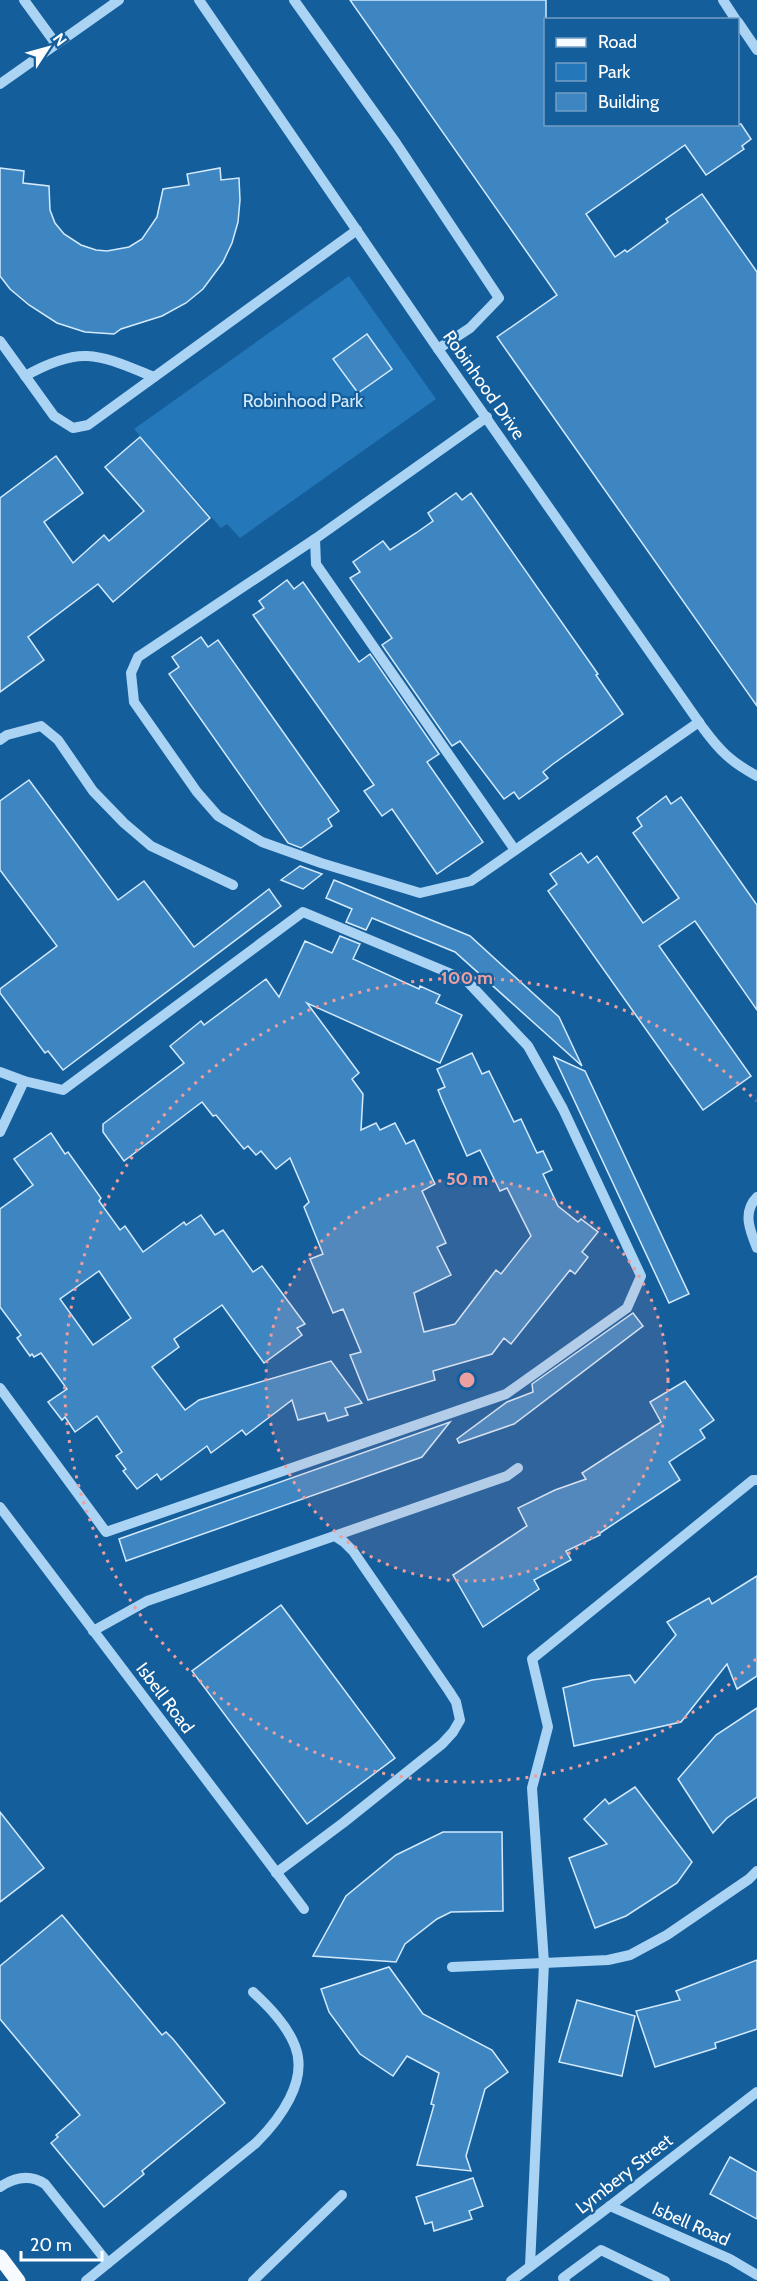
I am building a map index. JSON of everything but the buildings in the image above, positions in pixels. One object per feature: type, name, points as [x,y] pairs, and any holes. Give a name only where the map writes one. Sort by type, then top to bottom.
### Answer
[{"type":"main road","points":[[0,2256],[18,2281]]},
{"type":"street","points":[[24,0],[57,44]]},
{"type":"street","points":[[0,84],[118,0]]},
{"type":"street","name":"Robinhood Drive","points":[[199,0],[438,349],[718,750],[735,764],[757,776]]},
{"type":"street","points":[[294,0],[396,143],[499,298],[470,328],[438,349]]},
{"type":"street","points":[[723,0],[735,18]]},
{"type":"street","points":[[739,24],[757,50]]},
{"type":"street","points":[[0,341],[54,416],[73,428],[88,425],[357,230]]},
{"type":"street","points":[[25,376],[49,363],[86,356],[112,361],[154,377]]},
{"type":"street","points":[[487,417],[315,539],[138,657],[131,673],[134,702],[197,792],[218,816],[262,842],[321,863],[420,893],[471,881],[699,722]]},
{"type":"street","points":[[315,539],[316,564],[515,850]]},
{"type":"street","points":[[0,740],[7,735],[41,726],[58,740],[93,791],[124,823],[151,846],[233,885]]},
{"type":"street","points":[[0,1072],[24,1081],[63,1090],[303,912],[466,980],[528,1046],[563,1109],[640,1276],[627,1308],[506,1394],[106,1532],[0,1388]]},
{"type":"street","points":[[0,1132],[24,1081]]},
{"type":"street","points":[[757,1197],[751,1203],[748,1224],[757,1248]]},
{"type":"street","points":[[93,1631],[125,1611],[147,1601],[507,1476],[518,1468]]},
{"type":"street","points":[[530,2266],[544,1963],[532,1788],[548,1727],[532,1659],[757,1479]]},
{"type":"street","name":"Isbell Road","points":[[0,1507],[304,1909]]},
{"type":"street","points":[[276,1873],[442,1744],[460,1720],[456,1702],[442,1681],[353,1551],[335,1536]]},
{"type":"street","points":[[452,1967],[608,1960],[630,1955],[667,1935],[749,1879],[757,1871]]},
{"type":"street","points":[[86,2281],[256,2144],[271,2129],[284,2110],[295,2085],[299,2066],[296,2047],[287,2030],[253,1992]]},
{"type":"street","name":"Lymbery Street","points":[[511,2281],[757,2092]]},
{"type":"street","points":[[0,2187],[15,2179],[28,2178],[37,2179],[45,2184],[108,2263]]},
{"type":"street","points":[[253,2281],[342,2195]]},
{"type":"street","name":"Isbell Road","points":[[610,2206],[730,2259],[757,2275]]},
{"type":"street","points":[[565,2281],[563,2278],[601,2250],[665,2281]]},
{"type":"green space","name":"Robinhood Park","points":[[349,276],[436,399],[240,538],[227,524],[221,528],[134,429]]}]
